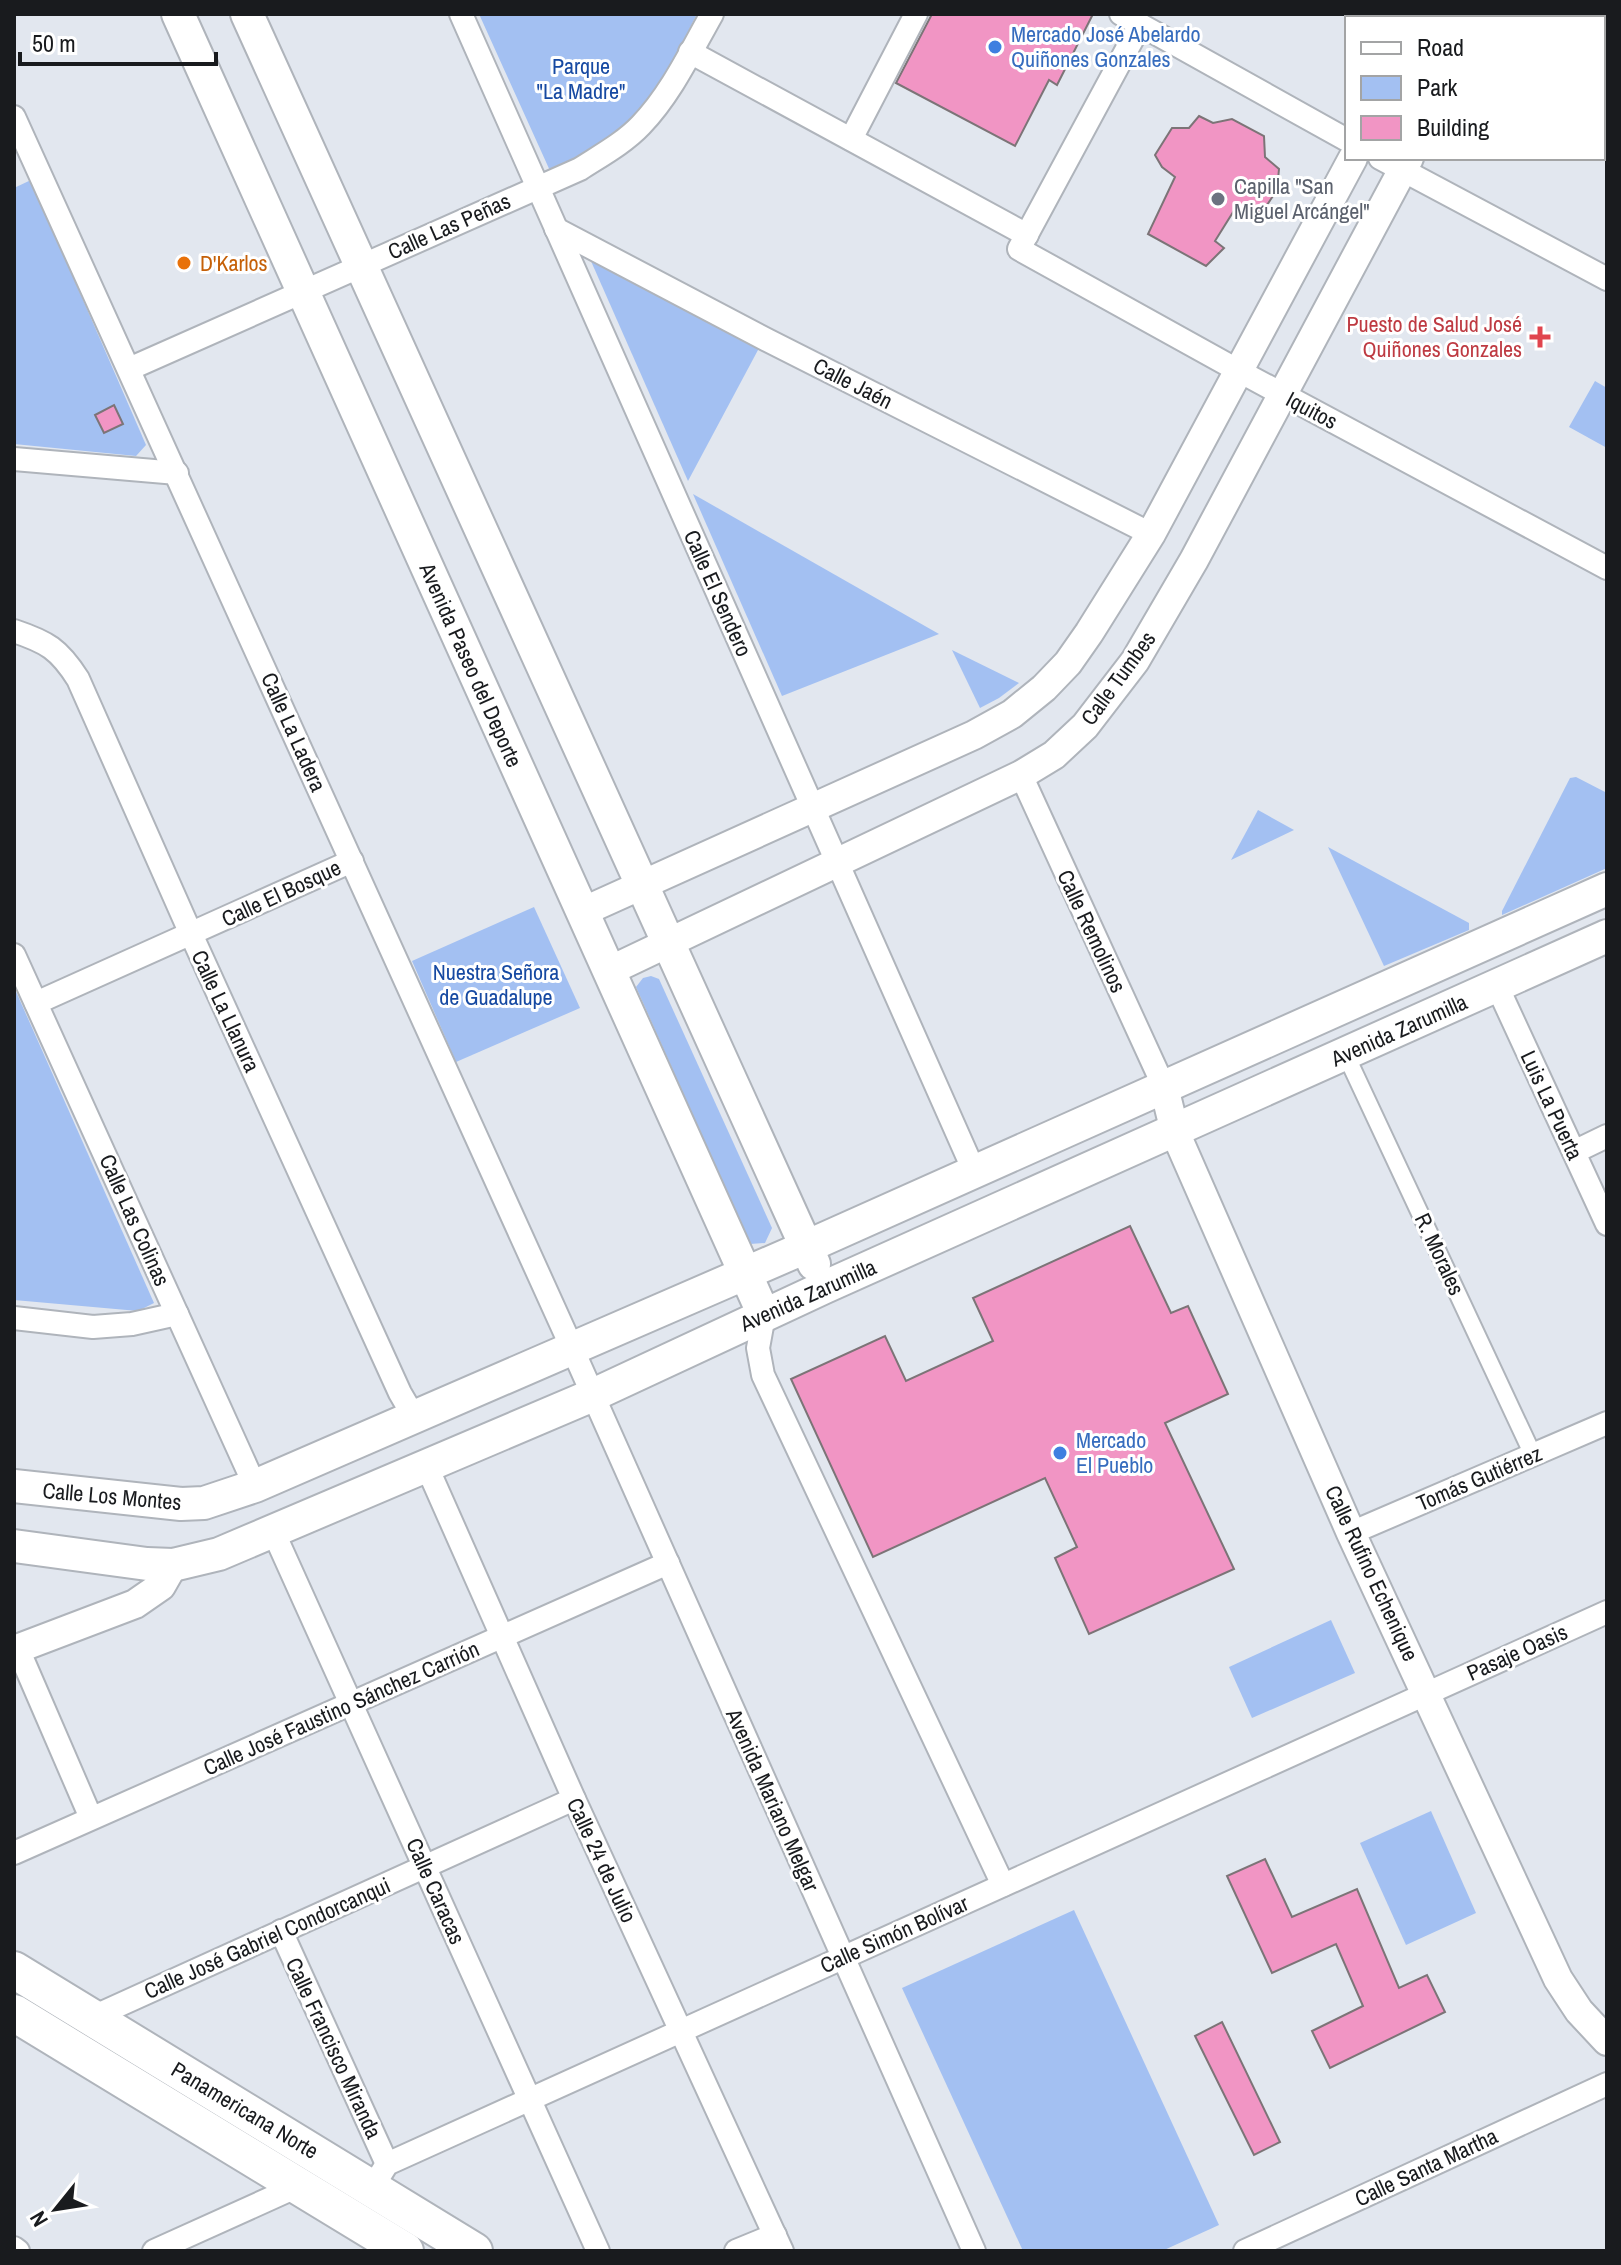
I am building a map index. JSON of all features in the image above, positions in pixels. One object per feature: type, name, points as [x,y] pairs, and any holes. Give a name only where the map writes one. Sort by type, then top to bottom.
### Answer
[{"type":"highway","name":"Panamericana Norte","points":[[14,1970],[380,2176],[474,2251]]},
{"type":"highway","name":"Panamericana Norte","points":[[14,2013],[405,2251]]},
{"type":"main road","name":"Avenida Paseo del Deporte","points":[[178,14],[764,1315]]},
{"type":"main road","points":[[247,14],[640,886],[825,1287]]},
{"type":"main road","name":"Avenida Zarumilla","points":[[255,1486],[806,1247],[1607,889]]},
{"type":"main road","name":"Avenida Zarumilla","points":[[14,1546],[147,1564],[173,1565],[219,1554],[593,1395],[825,1287],[1607,936]]},
{"type":"main road","name":"Calle Los Montes","points":[[14,1486],[181,1504],[204,1503],[255,1486]]},
{"type":"street","name":"Calle El Sendero","points":[[461,14],[974,1171]]},
{"type":"street","name":"Calle Las Peñas","points":[[129,369],[580,169],[641,125],[679,73],[712,14]]},
{"type":"street","points":[[851,139],[916,14]]},
{"type":"street","points":[[1023,242],[1130,20],[1345,139]]},
{"type":"street","name":"Iquitos","points":[[690,52],[851,139],[1239,371],[1607,568]]},
{"type":"street","name":"Calle La Ladera","points":[[14,117],[23,160],[129,369],[572,1348]]},
{"type":"street","points":[[582,912],[974,735],[1012,714],[1044,688],[1082,643],[1151,534],[1352,160]]},
{"type":"street","points":[[1397,162],[1607,279]]},
{"type":"street","name":"Calle Tumbes","points":[[609,971],[1021,775],[1054,755],[1085,726],[1135,661],[1194,560],[1282,394],[1397,162]]},
{"type":"street","name":"Calle Jaén","points":[[556,229],[767,340],[1151,534]]},
{"type":"street","points":[[14,459],[177,473]]},
{"type":"street","name":"Calle La Llanura","points":[[14,631],[44,641],[64,657],[78,679],[191,934],[400,1393],[414,1417]]},
{"type":"street","name":"Calle Remolinos","points":[[1021,775],[1164,1087]]},
{"type":"street","name":"Calle El Bosque","points":[[36,1003],[352,861]]},
{"type":"street","name":"Calle Las Colinas","points":[[14,955],[255,1486]]},
{"type":"street","name":"Luis La Puerta","points":[[1497,986],[1607,1224]]},
{"type":"street","name":"R. Morales","points":[[1345,1053],[1533,1455]]},
{"type":"street","name":"Calle Rufino Echenique","points":[[1164,1087],[1175,1132],[1351,1533],[1558,1979],[1579,2011],[1607,2042]]},
{"type":"street","points":[[1574,1152],[1607,1136]]},
{"type":"street","points":[[14,1318],[93,1327],[132,1324],[177,1314]]},
{"type":"street","points":[[764,1315],[758,1348],[763,1375],[1003,1885]]},
{"type":"street","name":"Avenida Mariano Melgar","points":[[572,1348],[974,2251]]},
{"type":"street","name":"Tomás Gutiérrez","points":[[1351,1533],[1607,1423]]},
{"type":"street","name":"Calle 24 de Julio","points":[[427,1467],[574,1799],[778,2243]]},
{"type":"street","name":"Calle Caracas","points":[[273,1531],[598,2251]]},
{"type":"street","name":"Calle José Faustino Sánchez Carrión","points":[[14,1853],[668,1563]]},
{"type":"street","points":[[91,1818],[16,1650],[135,1604],[161,1586],[173,1565]]},
{"type":"street","name":"Pasaje Oasis","points":[[1427,1692],[1606,1616]]},
{"type":"street","name":"Calle Simón Bolívar","points":[[380,2176],[529,2099],[1427,1692]]},
{"type":"street","name":"Calle José Gabriel Condorcanqui","points":[[93,2017],[574,1799]]},
{"type":"street","name":"Calle Francisco Miranda","points":[[281,1931],[380,2176]]},
{"type":"street","name":"Calle Santa Martha","points":[[1245,2251],[1607,2084]]},
{"type":"street","points":[[154,2251],[186,2244],[298,2186]]},
{"type":"street","points":[[736,2251],[778,2243]]},
{"type":"green space","name":"Parque \"La Madre\"","points":[[479,14],[697,14],[658,85],[635,117],[605,144],[551,173]]},
{"type":"green space","points":[[31,180],[146,445],[136,456],[14,444],[14,188]]},
{"type":"green space","points":[[583,243],[765,337],[688,481]]},
{"type":"green space","points":[[1595,381],[1607,388],[1607,448],[1569,427]]},
{"type":"green space","points":[[693,494],[939,634],[782,696]]},
{"type":"green space","points":[[952,650],[1019,683],[980,708]]},
{"type":"green space","points":[[1576,777],[1607,793],[1607,868],[1502,915],[1570,778]]},
{"type":"green space","points":[[1258,810],[1294,830],[1231,860]]},
{"type":"green space","points":[[1328,847],[1469,923],[1469,930],[1384,966]]},
{"type":"green space","name":"Nuestra Señora de Guadalupe","points":[[534,907],[580,1008],[456,1062],[412,961]]},
{"type":"green space","points":[[651,976],[659,979],[772,1228],[765,1243],[750,1244],[636,987],[643,978]]},
{"type":"green space","points":[[14,987],[154,1303],[138,1311],[14,1300]]},
{"type":"green space","points":[[1331,1620],[1355,1673],[1252,1718],[1229,1667]]},
{"type":"green space","points":[[1431,1811],[1476,1913],[1406,1945],[1360,1843]]},
{"type":"green space","points":[[1074,1910],[1219,2225],[1162,2251],[1023,2251],[902,1988]]},
{"type":"building","name":"Mercado José Abelardo Quiñones Gonzales","points":[[932,14],[1093,14],[1057,85],[1049,80],[1015,146],[896,83]]},
{"type":"building","name":"Capilla \"San Miguel Arcángel\"","points":[[1199,116],[1213,123],[1232,119],[1264,136],[1265,157],[1279,169],[1277,190],[1263,211],[1248,214],[1235,209],[1215,241],[1224,248],[1206,266],[1148,234],[1175,177],[1162,167],[1155,155],[1172,128],[1189,128]]},
{"type":"building","points":[[114,405],[123,424],[104,433],[95,415]]},
{"type":"building","points":[[1130,1226],[1171,1313],[1188,1306],[1228,1394],[1165,1423],[1234,1569],[1089,1634],[1055,1558],[1077,1547],[1045,1478],[873,1557],[791,1379],[885,1336],[906,1381],[993,1341],[973,1298]]},
{"type":"building","points":[[1265,1859],[1292,1917],[1357,1889],[1399,1988],[1427,1975],[1445,2012],[1330,2068],[1312,2031],[1363,2006],[1336,1944],[1272,1973],[1227,1876]]},
{"type":"building","points":[[1222,2022],[1280,2142],[1254,2155],[1195,2036]]},
{"type":"place","name":"Mercado José Abelardo Quiñones Gonzales","points":[[995,47]]},
{"type":"place","name":"Capilla \"San Miguel Arcángel\"","points":[[1218,199]]},
{"type":"place","name":"D'Karlos","points":[[184,263]]},
{"type":"place","name":"Puesto de Salud José Quiñones Gonzales","points":[[1540,337]]},
{"type":"place","name":"Mercado El Pueblo","points":[[1060,1453]]}]
